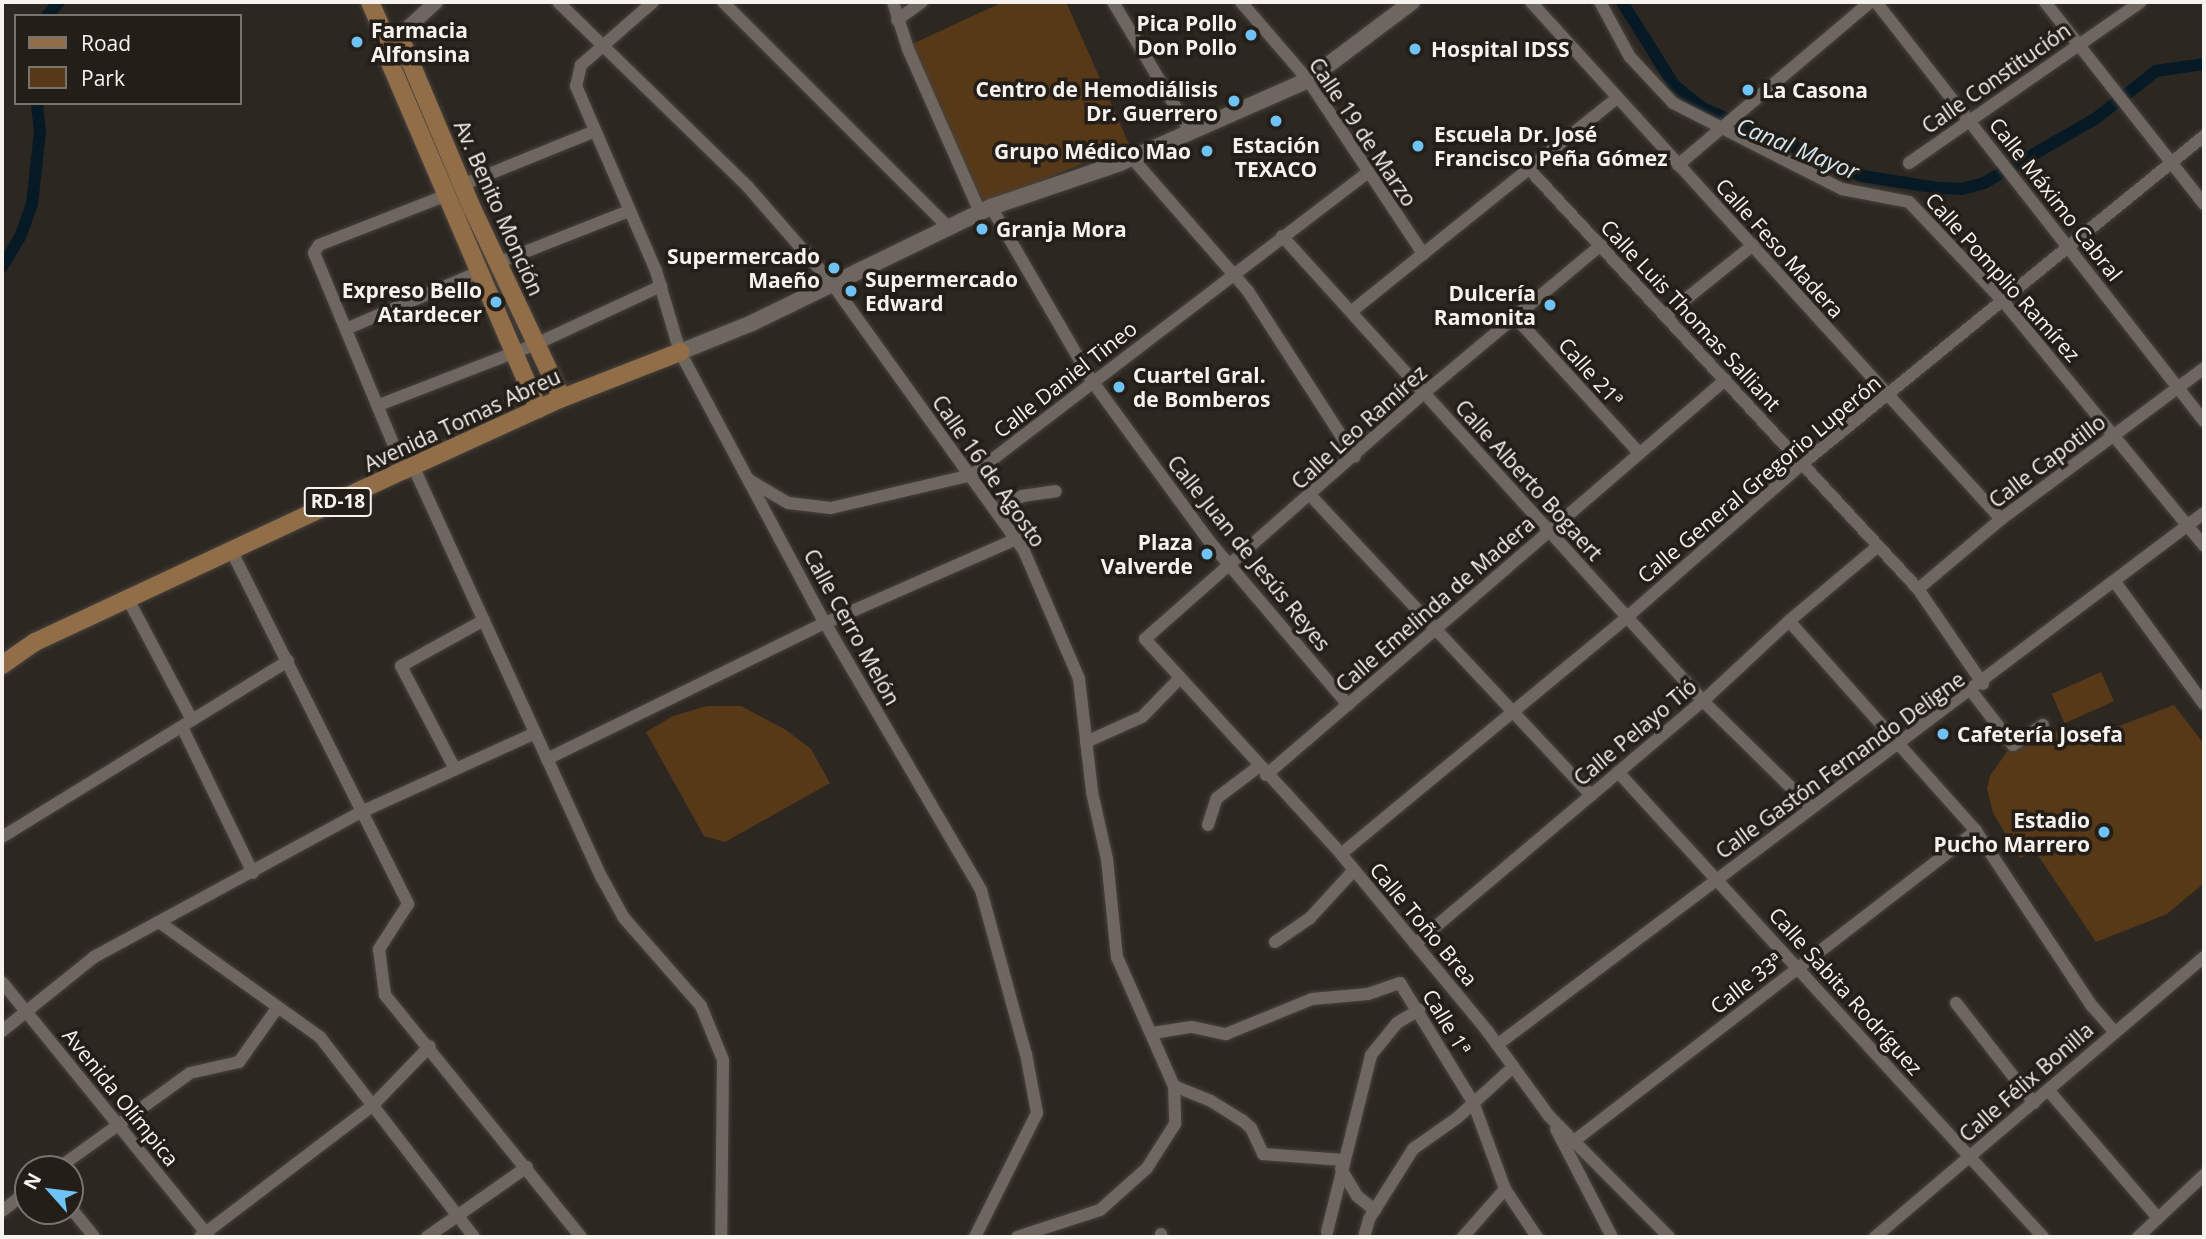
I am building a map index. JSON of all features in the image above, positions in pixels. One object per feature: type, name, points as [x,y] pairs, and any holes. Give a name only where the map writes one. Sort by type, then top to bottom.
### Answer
[{"type":"main road","name":"Av. Benito Monción","points":[[370,2],[390,45],[387,57],[538,409]]},
{"type":"main road","points":[[680,352],[752,323],[831,282],[985,210],[1132,158],[1308,80],[1412,2]]},
{"type":"main road","name":"Av. Benito Monción","points":[[390,45],[404,47],[497,263],[562,398]]},
{"type":"main road","name":"Avenida Tomas Abreu","points":[[2,665],[35,642],[408,468],[562,398],[680,352]]},
{"type":"street","points":[[390,45],[436,2]]},
{"type":"street","name":"Calle 16 de Agosto","points":[[558,2],[748,187],[831,282],[1016,539],[1079,679],[1086,742],[1107,859],[1117,957],[1153,1032],[1174,1087],[1175,1124],[1147,1168],[1100,1210],[1017,1237]]},
{"type":"street","points":[[601,45],[653,2]]},
{"type":"street","points":[[723,2],[948,227]]},
{"type":"street","name":"Calle Juan de Jesús Reyes","points":[[893,2],[897,20],[985,210],[1092,381],[1230,565],[1348,705]]},
{"type":"street","points":[[897,20],[922,2]]},
{"type":"street","points":[[1113,2],[1191,133]]},
{"type":"street","name":"Calle 19 de Marzo","points":[[1241,2],[1308,80],[1423,254]]},
{"type":"street","name":"Calle Feso Madera","points":[[1531,2],[1616,99],[1753,245],[2001,519]]},
{"type":"street","name":"Calle Pomplio Ramírez","points":[[1600,2],[1630,57],[1673,103],[1842,189],[1909,202],[2003,302],[2116,434],[2204,546]]},
{"type":"street","points":[[1678,165],[1870,2]]},
{"type":"street","name":"Calle Máximo Cabral","points":[[1876,2],[2204,421]]},
{"type":"street","points":[[2045,2],[2204,204]]},
{"type":"street","name":"Calle Constitución","points":[[1909,163],[2141,2]]},
{"type":"street","name":"Calle Cerro Melón","points":[[601,45],[575,75],[595,131],[661,286],[680,352],[825,623],[981,890],[1026,1054],[1037,1113],[975,1237]]},
{"type":"street","points":[[1352,311],[1616,99]]},
{"type":"street","points":[[463,185],[595,131]]},
{"type":"street","name":"Calle General Gregorio Luperón","points":[[1340,853],[1626,618],[1802,464],[2204,136]]},
{"type":"street","points":[[1132,158],[1233,273],[1355,457]]},
{"type":"street","name":"Calle Luis Thomas Salliant","points":[[1529,169],[1918,589],[2013,745],[2043,725]]},
{"type":"street","name":"Calle Daniel Tineo","points":[[749,480],[788,503],[831,508],[972,475],[1368,172]]},
{"type":"street","points":[[445,196],[319,245],[314,253],[408,468],[484,620],[624,918],[702,1006],[723,1060],[721,1237]]},
{"type":"street","points":[[497,263],[629,211]]},
{"type":"street","name":"Calle Alberto Bogaert","points":[[1282,236],[1550,530],[1626,618],[1703,701],[1810,806]]},
{"type":"street","name":"Calle Leo Ramírez","points":[[1145,639],[1311,496],[1425,392],[1601,245]]},
{"type":"street","points":[[1666,315],[1753,245]]},
{"type":"street","points":[[346,329],[479,272]]},
{"type":"street","points":[[379,405],[516,353],[661,286]]},
{"type":"street","name":"Calle 21ª","points":[[1515,317],[1639,453]]},
{"type":"street","name":"Calle Capotillo","points":[[1918,589],[2001,519],[2204,368]]},
{"type":"street","name":"Calle Emelinda de Madera","points":[[1208,825],[1217,798],[1262,771],[1348,705],[1725,380]]},
{"type":"street","points":[[996,510],[1022,496],[1056,491]]},
{"type":"street","points":[[1311,496],[1591,795]]},
{"type":"street","name":"Calle Gastón Fernando Deligne","points":[[1497,1045],[1896,742],[1978,688],[2204,513]]},
{"type":"street","points":[[547,759],[825,623],[1016,539]]},
{"type":"street","name":"Calle Pelayo Tió","points":[[1415,944],[1703,701],[1788,621],[1877,547]]},
{"type":"street","points":[[231,550],[288,661],[359,813],[408,904],[379,949],[385,995],[430,1046],[582,1237]]},
{"type":"street","points":[[2115,582],[2204,704]]},
{"type":"street","points":[[128,598],[253,873]]},
{"type":"street","points":[[455,769],[401,666],[484,620]]},
{"type":"street","points":[[1788,621],[1976,831],[2092,1006],[2114,1031]]},
{"type":"street","name":"Calle Toño Brea","points":[[1145,639],[1178,680],[1340,853],[1497,1045],[1549,1116],[1669,1237]]},
{"type":"street","points":[[2,837],[288,661]]},
{"type":"street","points":[[1086,742],[1142,717],[1178,680]]},
{"type":"street","points":[[2,1031],[94,957],[162,924],[359,813],[535,733]]},
{"type":"street","name":"Calle Sabita Rodríguez","points":[[1618,772],[1719,878],[1796,968],[2043,1237]]},
{"type":"street","name":"Calle 33ª","points":[[1574,1141],[1976,831]]},
{"type":"street","points":[[1275,942],[1310,918],[1354,870]]},
{"type":"street","points":[[162,924],[320,1037],[474,1237]]},
{"type":"street","name":"Calle Félix Bonilla","points":[[1875,1237],[2204,957]]},
{"type":"street","name":"Avenida Olímpica","points":[[2,982],[118,1123],[205,1236]]},
{"type":"street","name":"Calle 1ª","points":[[1153,1032],[1192,1027],[1226,1034],[1312,999],[1368,994],[1394,982],[1402,985],[1473,1102],[1505,1189],[1537,1237]]},
{"type":"street","points":[[1956,1003],[2034,1103]]},
{"type":"street","points":[[76,1155],[190,1073],[239,1062],[278,1007]]},
{"type":"street","points":[[1327,1232],[1371,1055],[1397,1023],[1419,1010]]},
{"type":"street","points":[[205,1236],[372,1106],[430,1046]]},
{"type":"street","points":[[1364,1237],[1375,1210],[1413,1149],[1513,1067]]},
{"type":"street","points":[[1174,1087],[1211,1101],[1242,1120],[1251,1128],[1263,1154],[1342,1164]]},
{"type":"street","points":[[2048,1090],[2158,1218]]},
{"type":"street","points":[[1549,1116],[1612,1237]]},
{"type":"street","points":[[1342,1164],[1357,1196],[1375,1210]]},
{"type":"street","points":[[427,1237],[457,1213],[527,1167]]},
{"type":"street","points":[[2138,1237],[2204,1175]]},
{"type":"street","points":[[1463,1237],[1505,1189]]},
{"type":"green space","points":[[1003,2],[1066,2],[1129,144],[981,206],[910,45]]},
{"type":"green space","points":[[2101,672],[2114,701],[2065,723],[2052,694]]},
{"type":"green space","name":"Estadio Pucho Marrero","points":[[2174,705],[2204,744],[2204,883],[2167,914],[2096,942],[2035,851],[2020,858],[1993,813],[1987,789],[1990,776],[2008,750],[2057,731],[2064,747]]},
{"type":"green space","points":[[707,706],[741,706],[786,730],[811,749],[830,783],[725,842],[704,836],[646,732],[673,716]]},
{"type":"waterway","name":"Canal Mayor","points":[[49,14],[59,2]]},
{"type":"waterway","name":"Canal Mayor","points":[[1622,2],[1674,85],[1702,108],[1862,176],[1939,188],[1962,189],[1984,183],[2095,119],[2156,71],[2204,64]]},
{"type":"waterway","name":"Canal Mayor","points":[[2,267],[20,237],[32,204],[40,132],[37,105]]},
{"type":"place","name":"Pica Pollo Don Pollo","points":[[1251,35]]},
{"type":"place","name":"Farmacia Alfonsina","points":[[357,42]]},
{"type":"place","name":"Hospital IDSS","points":[[1415,49]]},
{"type":"place","name":"La Casona","points":[[1748,90]]},
{"type":"place","name":"Centro de Hemodiálisis Dr. Guerrero","points":[[1234,101]]},
{"type":"place","name":"Estación TEXACO","points":[[1276,121]]},
{"type":"place","name":"Escuela Dr. José Francisco Peña Gómez","points":[[1418,146]]},
{"type":"place","name":"Grupo Médico Mao","points":[[1207,151]]},
{"type":"place","name":"Granja Mora","points":[[982,229]]},
{"type":"place","name":"Supermercado Maeño","points":[[834,268]]},
{"type":"place","name":"Supermercado Edward","points":[[851,291]]},
{"type":"place","name":"Expreso Bello Atardecer","points":[[496,302]]},
{"type":"place","name":"Dulcería Ramonita","points":[[1550,305]]},
{"type":"place","name":"Cuartel Gral. de Bomberos","points":[[1119,387]]},
{"type":"place","name":"Plaza Valverde","points":[[1207,554]]},
{"type":"place","name":"Cafetería Josefa","points":[[1943,734]]},
{"type":"place","name":"Estadio Pucho Marrero","points":[[2104,832]]}]
